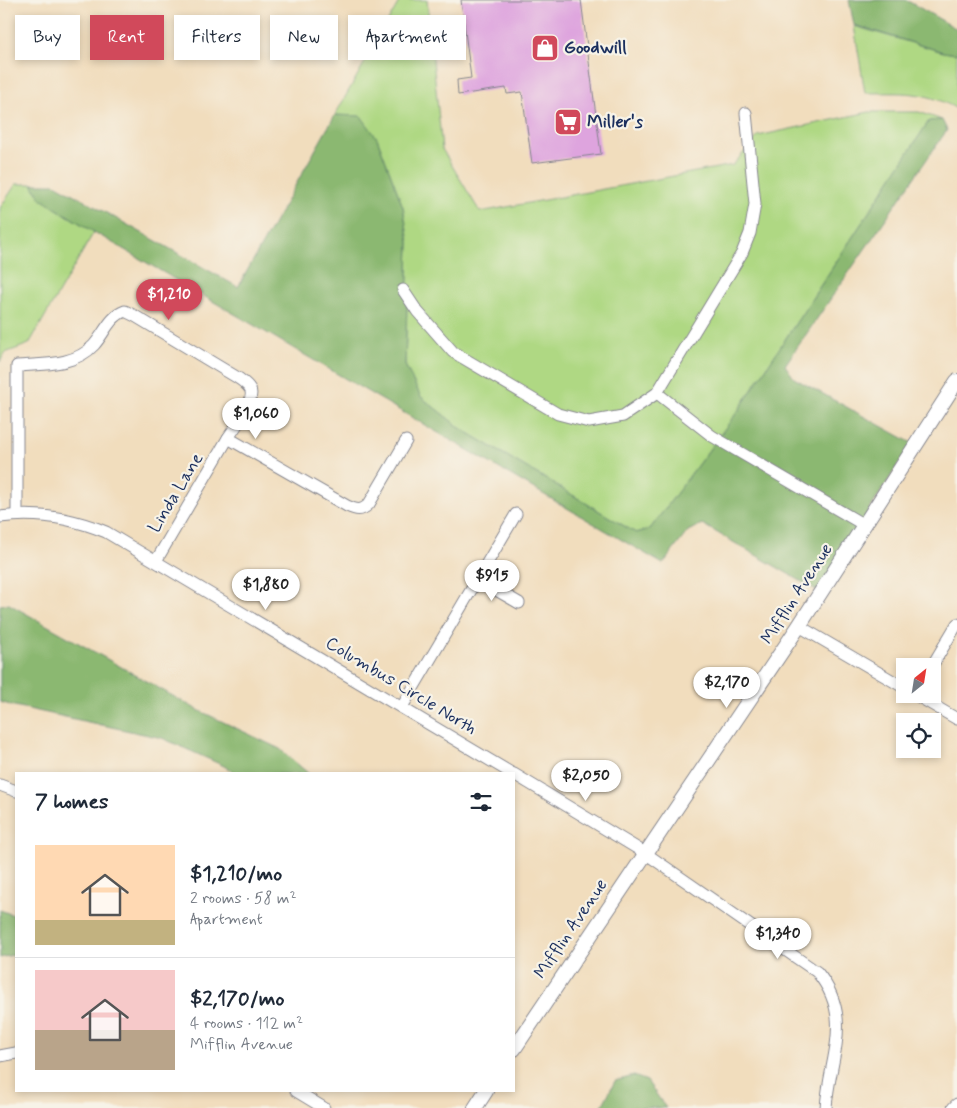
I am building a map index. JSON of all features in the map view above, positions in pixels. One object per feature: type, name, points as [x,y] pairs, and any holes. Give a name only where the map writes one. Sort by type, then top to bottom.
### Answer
[{"type":"street","points":[[403,290],[418,311],[454,352],[558,414],[589,422],[623,416],[657,394],[742,253],[750,232],[755,204],[746,113]]},
{"type":"street","name":"Linda Lane","points":[[17,515],[17,366],[49,364],[77,358],[93,346],[117,314],[125,311],[238,378],[249,387],[251,392],[250,402],[156,561]]},
{"type":"street","name":"Mifflin Avenue","points":[[515,1047],[799,626],[957,381]]},
{"type":"street","points":[[657,394],[712,436],[864,525]]},
{"type":"street","points":[[228,438],[347,506],[358,510],[365,508],[369,504],[406,441]]},
{"type":"street","points":[[402,707],[516,514]]},
{"type":"street","name":"Columbus Circle North","points":[[0,518],[17,515],[43,516],[90,525],[106,532],[510,772]]},
{"type":"street","points":[[477,579],[519,603]]},
{"type":"street","points":[[937,658],[957,624]]},
{"type":"street","points":[[799,626],[896,683]]},
{"type":"street","points":[[930,703],[957,720]]},
{"type":"street","name":"Columbus Circle North","points":[[515,775],[645,853],[809,965],[824,981],[831,991],[838,1024],[826,1108]]},
{"type":"street","points":[[0,784],[15,790]]},
{"type":"street","points":[[0,1056],[15,1052]]},
{"type":"street","points":[[298,1092],[324,1108]]},
{"type":"street","points":[[475,1108],[485,1092]]},
{"type":"street","points":[[953,1108],[957,1104]]},
{"type":"green space","points":[[400,0],[427,0],[429,15],[392,15]]},
{"type":"green space","points":[[849,0],[906,0],[957,29],[957,54],[943,52],[854,25]]},
{"type":"green space","points":[[854,26],[943,52],[957,54],[957,109],[934,98],[912,94],[865,93]]},
{"type":"green space","points":[[366,60],[433,60],[442,149],[480,212],[733,165],[758,136],[869,112],[919,112],[942,120],[929,121],[738,411],[650,529],[636,533],[460,428],[421,397],[405,365],[409,242],[403,207],[377,138],[361,117],[335,115]]},
{"type":"green space","points":[[335,115],[361,116],[377,138],[403,207],[409,242],[405,365],[421,397],[460,428],[636,533],[650,529],[738,411],[929,121],[942,120],[947,130],[785,365],[794,378],[912,443],[818,591],[702,524],[688,531],[663,564],[94,232],[41,199],[32,184],[55,184],[238,287]]},
{"type":"green space","points":[[16,184],[32,184],[41,199],[94,232],[29,344],[5,353],[0,362],[0,208]]},
{"type":"green space","points":[[9,604],[196,709],[280,749],[307,772],[233,772],[224,766],[162,738],[0,702],[0,605]]},
{"type":"green space","points":[[0,910],[15,916],[15,954],[0,958]]},
{"type":"green space","points":[[634,1076],[647,1081],[666,1108],[601,1108],[615,1081]]},
{"type":"building","points":[[461,0],[581,0],[601,154],[532,163],[522,92],[507,94],[506,88],[458,95],[457,80],[471,78],[466,39],[466,15],[463,15]]},
{"type":"place","name":"Goodwill","points":[[545,48]]},
{"type":"place","name":"Miller's","points":[[568,122]]}]
